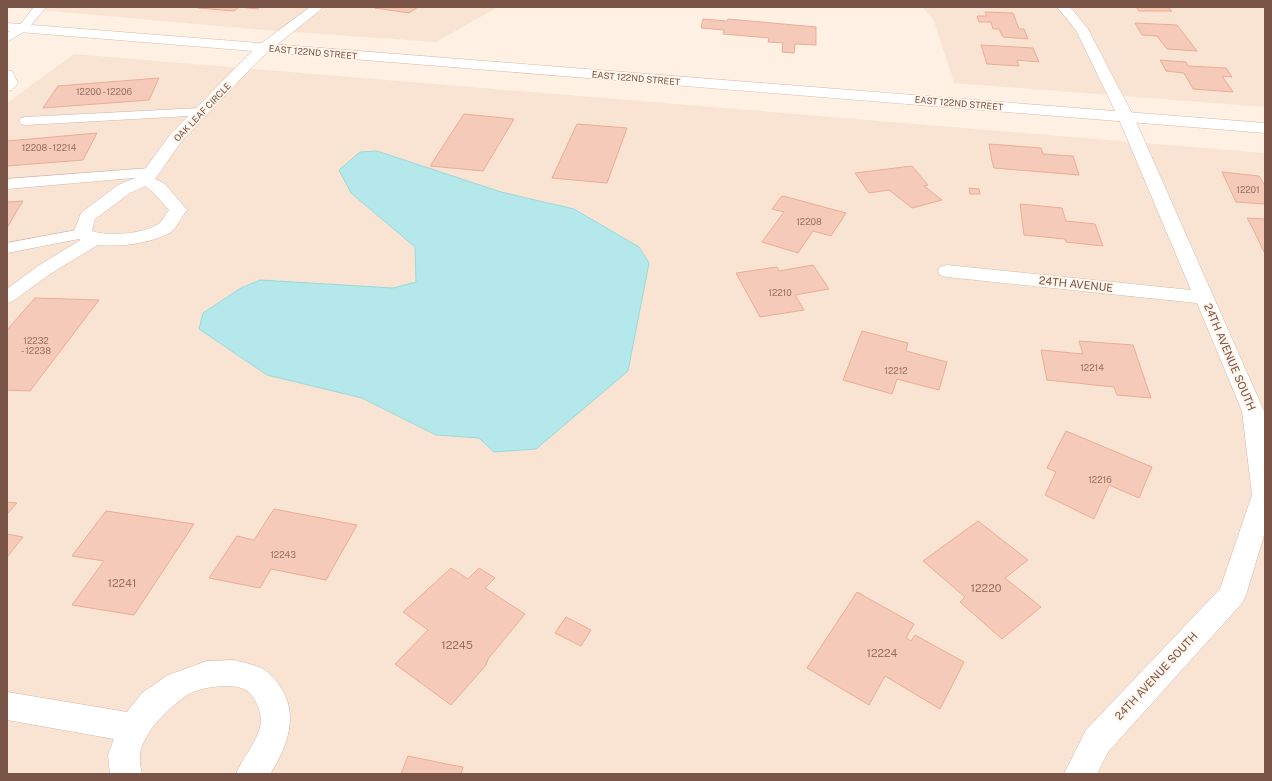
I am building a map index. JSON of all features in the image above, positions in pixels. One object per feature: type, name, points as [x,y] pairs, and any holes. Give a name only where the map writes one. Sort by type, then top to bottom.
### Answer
[{"type":"street","name":"OAK LEAF CIRCLE","points":[[149,177],[175,138],[264,48],[318,7]]},
{"type":"street","name":"24TH AVENUE SOUTH","points":[[1063,7],[1082,29],[1126,117],[1253,410],[1264,495],[1232,595],[1097,740],[1080,774]]},
{"type":"street","name":"EAST 122ND STREET","points":[[7,27],[1265,128]]},
{"type":"street","points":[[149,177],[178,210],[166,227],[145,236],[120,240],[89,237],[87,217],[124,189],[149,177]]},
{"type":"street","name":"24TH AVENUE","points":[[947,271],[1205,298]]},
{"type":"street","points":[[126,774],[124,755],[134,728],[153,703],[178,685],[207,674],[234,673],[256,680],[271,697],[276,720],[269,748],[252,774]]},
{"type":"street","points":[[7,706],[134,728]]},
{"type":"lane","points":[[7,38],[23,28],[40,7]]},
{"type":"lane","points":[[7,74],[12,83],[7,86]]},
{"type":"lane","points":[[26,121],[201,112]]},
{"type":"lane","points":[[7,184],[149,177]]},
{"type":"lane","points":[[7,248],[89,237]]},
{"type":"lane","points":[[7,296],[89,237]]},
{"type":"shaded area","points":[[7,7],[498,7],[436,42],[251,29]]},
{"type":"shaded area","points":[[922,7],[1265,7],[1265,107],[954,83],[934,21]]},
{"type":"shaded area","points":[[74,54],[1265,153],[1265,774],[7,774],[7,103]]},
{"type":"water","points":[[377,151],[501,192],[574,209],[639,247],[649,263],[628,371],[536,449],[494,452],[479,438],[436,435],[362,398],[267,375],[199,329],[203,313],[241,288],[260,280],[393,288],[416,282],[415,247],[351,193],[339,170],[360,152]]},
{"type":"building","points":[[239,7],[234,11],[198,8]]},
{"type":"building","points":[[239,7],[260,7],[258,9]]},
{"type":"building","points":[[418,7],[409,13],[375,8]]},
{"type":"building","points":[[1136,7],[1168,7],[1172,11],[1139,11]]},
{"type":"building","points":[[985,12],[1013,13],[1019,29],[1024,29],[1028,39],[1003,37],[999,29],[993,29],[991,22],[979,22],[977,16],[987,16]]},
{"type":"building","points":[[703,19],[727,21],[728,19],[816,27],[816,45],[795,44],[794,53],[782,52],[783,43],[768,42],[769,38],[723,34],[724,30],[701,28]]},
{"type":"building","points":[[1135,23],[1177,25],[1197,51],[1167,49],[1157,36],[1142,35]]},
{"type":"building","points":[[981,45],[1033,48],[1039,62],[1017,60],[1019,66],[987,64]]},
{"type":"building","points":[[1160,60],[1186,62],[1188,66],[1226,68],[1232,77],[1222,76],[1233,92],[1193,89],[1184,73],[1166,71]]},
{"type":"building","points":[[159,78],[149,100],[43,108],[58,86]]},
{"type":"building","points":[[464,114],[514,119],[483,171],[430,166]]},
{"type":"building","points":[[577,124],[627,128],[607,183],[552,178]]},
{"type":"building","points":[[97,133],[83,160],[7,166],[7,141]]},
{"type":"building","points":[[989,144],[1041,148],[1043,154],[1073,156],[1079,175],[994,168]]},
{"type":"building","points":[[912,166],[928,185],[924,186],[942,200],[912,208],[889,190],[869,193],[855,173]]},
{"type":"building","points":[[1222,172],[1259,176],[1265,186],[1265,204],[1236,202]]},
{"type":"building","points":[[969,188],[979,189],[980,194],[970,194]]},
{"type":"building","points":[[782,196],[846,213],[831,236],[813,231],[798,253],[762,242],[784,212],[772,209]]},
{"type":"building","points":[[23,201],[18,209],[7,228],[7,202]]},
{"type":"building","points":[[1020,204],[1062,208],[1066,221],[1095,224],[1103,246],[1066,242],[1065,239],[1024,235]]},
{"type":"building","points":[[1247,218],[1265,219],[1265,254],[1254,231]]},
{"type":"building","points":[[813,265],[829,289],[795,295],[804,310],[760,317],[736,273],[777,267],[779,271]]},
{"type":"building","points":[[35,298],[99,300],[30,391],[7,390],[7,330]]},
{"type":"building","points":[[862,331],[908,343],[906,351],[947,362],[939,390],[897,379],[892,394],[843,380]]},
{"type":"building","points":[[1079,341],[1133,345],[1151,398],[1117,395],[1114,387],[1047,380],[1041,350],[1083,354]]},
{"type":"building","points":[[1066,431],[1152,467],[1139,498],[1109,485],[1094,519],[1045,495],[1056,472],[1047,468]]},
{"type":"building","points":[[7,502],[17,503],[7,514]]},
{"type":"building","points":[[274,509],[357,525],[326,580],[271,569],[260,588],[209,578],[237,536],[254,540]]},
{"type":"building","points":[[106,511],[194,524],[134,615],[72,605],[104,561],[72,556]]},
{"type":"building","points":[[978,521],[1028,560],[1005,578],[1041,607],[1002,639],[960,602],[965,597],[923,561]]},
{"type":"building","points":[[7,534],[23,537],[7,557]]},
{"type":"building","points":[[451,568],[468,579],[479,568],[495,578],[485,588],[525,614],[488,659],[486,665],[451,705],[395,664],[428,630],[403,612]]},
{"type":"building","points":[[857,592],[914,624],[906,638],[911,641],[915,635],[964,662],[940,709],[885,676],[869,705],[807,668]]},
{"type":"building","points":[[566,617],[591,630],[581,646],[555,633]]},
{"type":"building","points":[[408,756],[463,767],[461,774],[401,774]]}]
